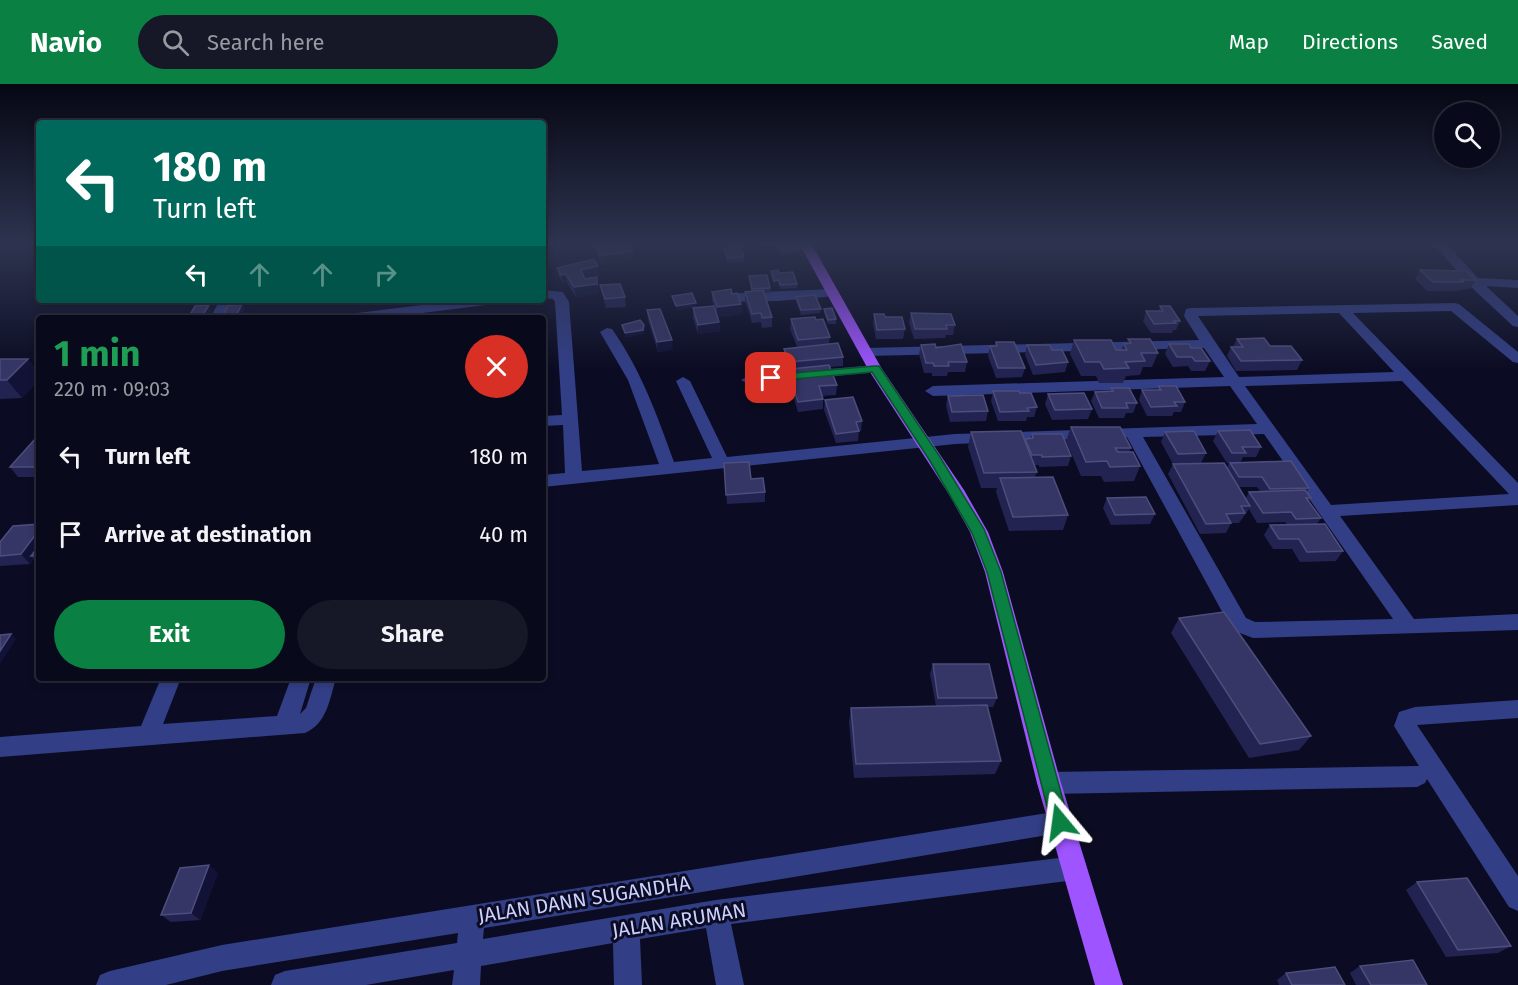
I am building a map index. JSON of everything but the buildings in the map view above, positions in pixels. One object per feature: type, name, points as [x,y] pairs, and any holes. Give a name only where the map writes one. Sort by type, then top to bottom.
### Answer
[{"type":"main road","points":[[827,285],[870,360],[979,532],[994,572],[1049,783],[1109,985]]},
{"type":"street","points":[[1477,285],[1518,323]]},
{"type":"street","points":[[719,297],[787,297],[831,293]]},
{"type":"street","points":[[546,294],[558,295],[562,302],[574,476]]},
{"type":"street","points":[[1409,627],[1208,344],[1191,316],[1191,312],[1454,307],[1460,303],[1486,302]]},
{"type":"street","points":[[394,315],[453,311],[483,303]]},
{"type":"street","points":[[1454,307],[1518,359]]},
{"type":"street","points":[[1341,308],[1518,493]]},
{"type":"street","points":[[607,332],[619,347],[629,368],[668,467]]},
{"type":"street","points":[[748,380],[870,360],[1208,344]]},
{"type":"street","points":[[933,391],[1407,376]]},
{"type":"street","points":[[683,381],[722,462]]},
{"type":"street","points":[[546,422],[569,420]]},
{"type":"street","points":[[546,481],[924,442],[1132,432],[1267,429]]},
{"type":"street","points":[[1132,432],[1239,624],[1253,630],[1518,622]]},
{"type":"street","points":[[1327,511],[1518,499]]},
{"type":"street","points":[[148,735],[170,681]]},
{"type":"street","points":[[285,724],[300,681]]},
{"type":"street","points":[[0,747],[305,723],[312,717],[325,681]]},
{"type":"street","points":[[1518,709],[1415,716],[1407,719],[1405,726],[1518,898]]},
{"type":"street","points":[[1049,783],[1416,776]]},
{"type":"street","name":"JALAN DANN SUGANDHA","points":[[110,985],[222,958],[1060,822]]},
{"type":"street","name":"JALAN ARUMAN","points":[[285,985],[717,913],[1075,867]]},
{"type":"street","points":[[717,913],[730,985]]},
{"type":"street","points":[[466,985],[472,918]]},
{"type":"street","points":[[626,928],[628,985]]},
{"type":"route","points":[[771,378],[875,369],[958,494],[979,532],[994,572],[1060,822]]}]
